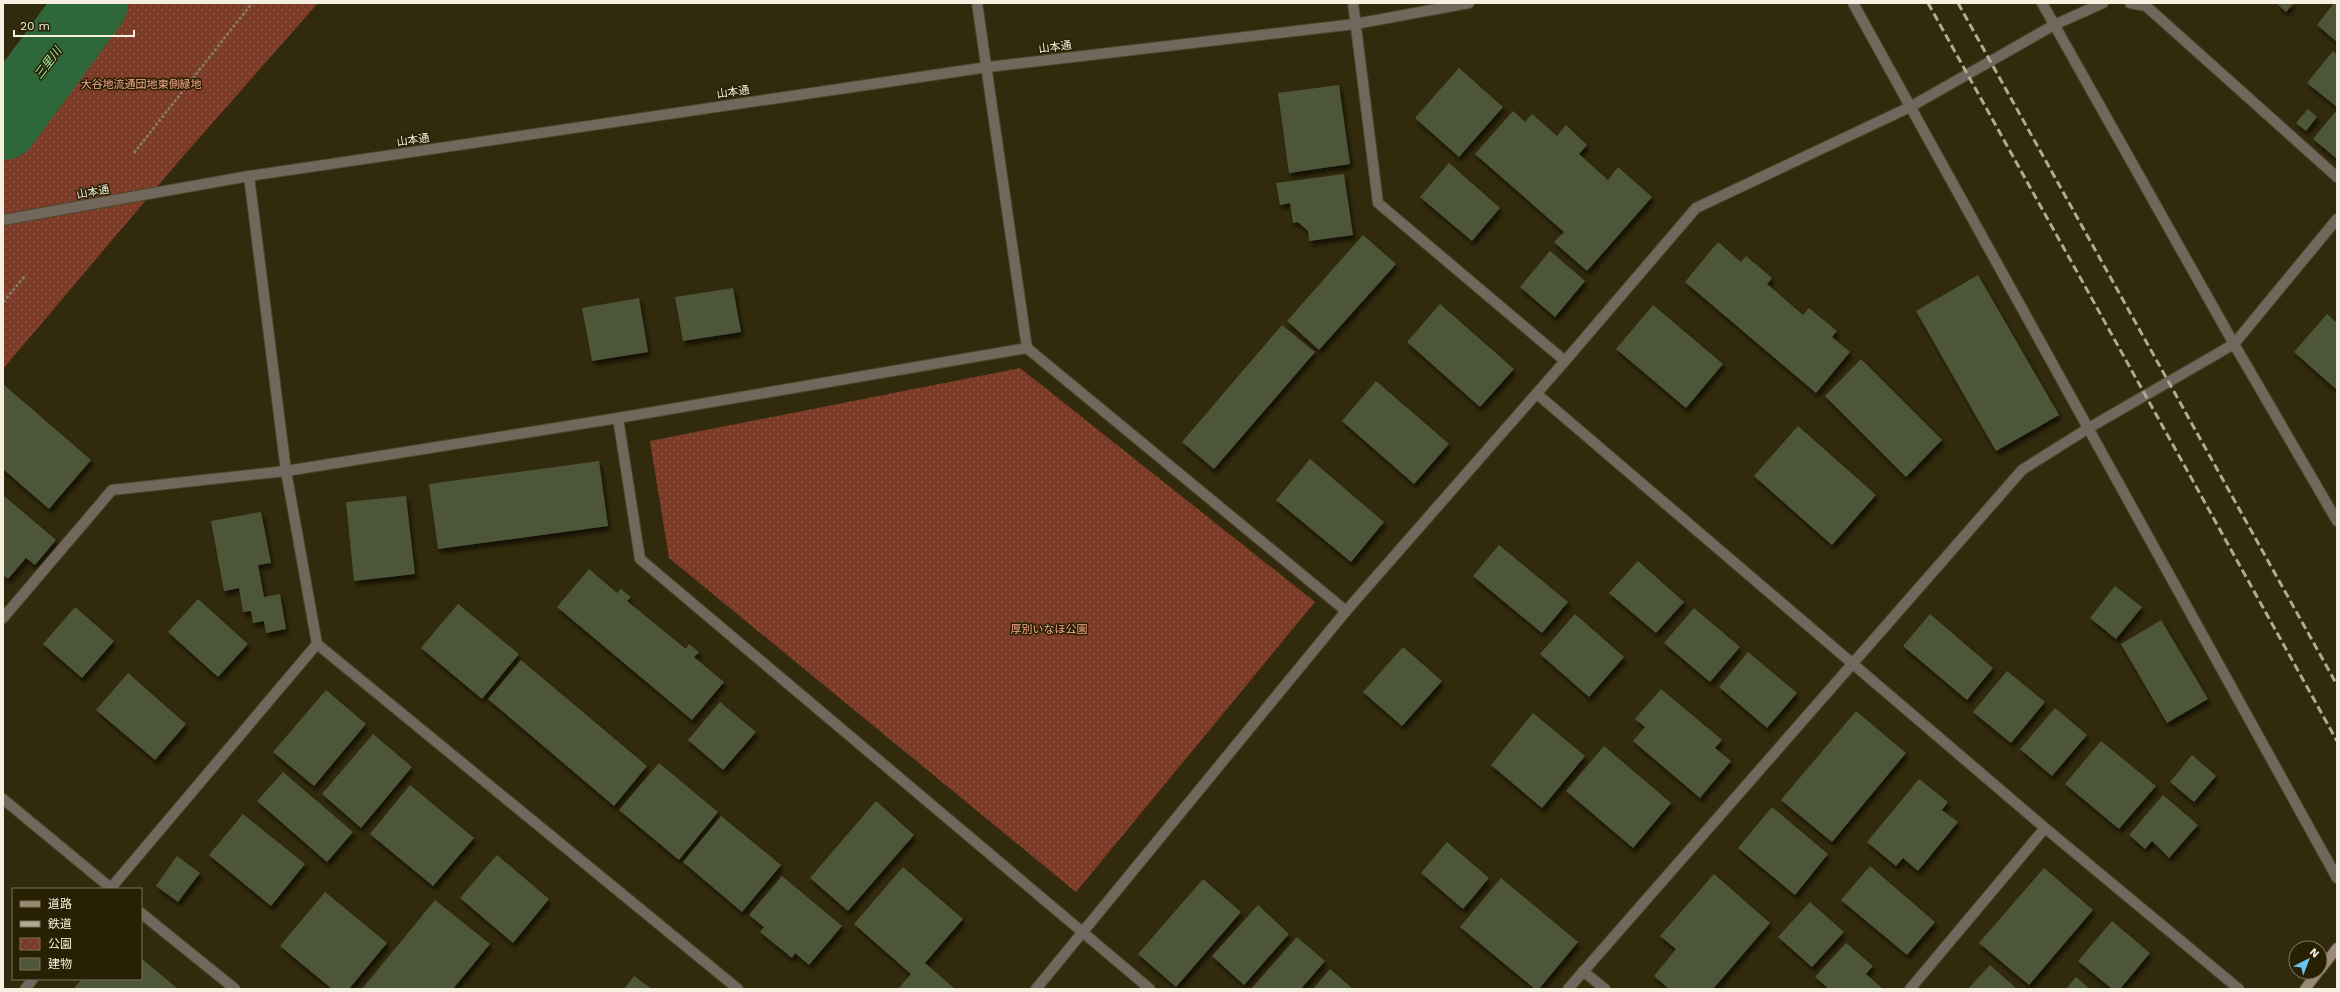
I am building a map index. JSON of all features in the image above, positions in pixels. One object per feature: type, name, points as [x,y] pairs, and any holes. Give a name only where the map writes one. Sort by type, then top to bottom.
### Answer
[{"type":"main road","points":[[2328,960],[2337,948]]},
{"type":"main road","points":[[2305,989],[2312,980]]},
{"type":"street","points":[[977,3],[988,67],[1027,348],[1346,611]]},
{"type":"street","points":[[1352,3],[1378,203],[1565,361]]},
{"type":"street","name":"山本通","points":[[3,220],[249,176],[988,67],[1355,24],[1470,3]]},
{"type":"street","points":[[1853,3],[2087,429],[2337,878]]},
{"type":"street","points":[[2042,3],[2234,344],[2337,520]]},
{"type":"street","points":[[1036,989],[1082,931],[1346,611],[1565,361],[1696,208],[1910,107],[2054,24],[2103,3]]},
{"type":"street","points":[[2130,3],[2146,6],[2337,176]]},
{"type":"street","points":[[249,176],[286,471],[317,644],[738,989]]},
{"type":"street","points":[[1568,989],[2022,470],[2087,429],[2234,344],[2337,219]]},
{"type":"street","points":[[3,618],[112,490],[286,471],[618,418],[1027,348]]},
{"type":"street","points":[[1536,394],[1854,663],[2045,828],[2240,989]]},
{"type":"street","points":[[618,418],[640,559],[1150,989]]},
{"type":"street","points":[[112,888],[317,644]]},
{"type":"street","points":[[3,799],[110,888]]},
{"type":"street","points":[[1910,989],[2045,828]]},
{"type":"street","points":[[142,913],[235,989]]},
{"type":"street","points":[[1583,971],[1605,989]]},
{"type":"street","points":[[25,989],[32,980]]},
{"type":"path","points":[[134,153],[252,3]]},
{"type":"path","points":[[3,302],[26,275]]},
{"type":"green space","name":"大谷地流通団地東側緑地","points":[[102,3],[318,3],[179,161],[3,369],[3,135]]},
{"type":"green space","name":"厚別いなほ公園","points":[[1020,368],[1315,602],[1076,892],[669,558],[650,441]]},
{"type":"building","points":[[2276,3],[2294,3],[2286,12]]},
{"type":"building","points":[[2334,3],[2337,3],[2337,42],[2317,25]]},
{"type":"building","points":[[2333,51],[2337,55],[2337,107],[2307,83]]},
{"type":"building","points":[[1459,68],[1503,107],[1459,157],[1415,118]]},
{"type":"building","points":[[1339,85],[1350,164],[1289,173],[1278,93]]},
{"type":"building","points":[[2308,109],[2317,117],[2306,131],[2296,123]]},
{"type":"building","points":[[1513,111],[1525,122],[1532,114],[1557,136],[1566,125],[1587,145],[1579,154],[1608,180],[1618,167],[1652,197],[1587,271],[1554,242],[1564,232],[1475,154]]},
{"type":"building","points":[[2335,112],[2337,114],[2337,159],[2313,139]]},
{"type":"building","points":[[1449,163],[1500,208],[1472,241],[1420,197]]},
{"type":"building","points":[[1344,174],[1353,235],[1309,241],[1308,231],[1298,222],[1293,223],[1290,203],[1280,205],[1276,183]]},
{"type":"building","points":[[1363,235],[1396,264],[1319,350],[1287,321]]},
{"type":"building","points":[[1718,242],[1741,262],[1746,256],[1772,278],[1767,284],[1803,315],[1809,308],[1837,331],[1832,337],[1850,352],[1816,393],[1685,282]]},
{"type":"building","points":[[1550,251],[1585,281],[1555,317],[1520,287]]},
{"type":"building","points":[[1978,275],[2059,415],[1996,451],[1916,311]]},
{"type":"building","points":[[733,288],[741,332],[683,341],[675,297]]},
{"type":"building","points":[[639,298],[648,352],[592,361],[582,308]]},
{"type":"building","points":[[1440,304],[1514,369],[1480,407],[1407,342]]},
{"type":"building","points":[[1653,305],[1723,364],[1686,408],[1616,349]]},
{"type":"building","points":[[2327,314],[2337,323],[2337,390],[2294,352]]},
{"type":"building","points":[[1282,325],[1315,352],[1214,469],[1182,442]]},
{"type":"building","points":[[1861,359],[1942,440],[1906,477],[1825,396]]},
{"type":"building","points":[[1376,381],[1449,444],[1414,484],[1342,421]]},
{"type":"building","points":[[3,384],[91,460],[49,509],[3,469]]},
{"type":"building","points":[[1798,426],[1876,495],[1832,545],[1754,476]]},
{"type":"building","points":[[1310,459],[1384,522],[1351,562],[1276,500]]},
{"type":"building","points":[[599,461],[608,526],[438,549],[429,484]]},
{"type":"building","points":[[3,495],[56,540],[35,565],[26,558],[8,579],[3,575]]},
{"type":"building","points":[[406,496],[415,574],[354,581],[346,502]]},
{"type":"building","points":[[261,512],[271,563],[258,565],[264,597],[280,594],[286,629],[266,633],[264,621],[253,623],[251,611],[243,612],[239,588],[224,591],[211,521]]},
{"type":"building","points":[[1499,545],[1568,602],[1542,633],[1473,576]]},
{"type":"building","points":[[1638,561],[1684,602],[1656,633],[1609,593]]},
{"type":"building","points":[[589,569],[617,593],[621,589],[631,597],[627,601],[686,649],[689,644],[699,652],[694,657],[724,682],[692,720],[557,607]]},
{"type":"building","points":[[2115,586],[2142,607],[2116,639],[2090,618]]},
{"type":"building","points":[[198,599],[248,644],[218,677],[168,632]]},
{"type":"building","points":[[458,604],[519,654],[482,699],[421,648]]},
{"type":"building","points":[[75,607],[114,641],[82,678],[43,644]]},
{"type":"building","points":[[1694,608],[1740,647],[1710,682],[1664,643]]},
{"type":"building","points":[[1575,614],[1624,657],[1589,697],[1540,654]]},
{"type":"building","points":[[1930,614],[1993,668],[1967,700],[1903,646]]},
{"type":"building","points":[[2161,620],[2208,699],[2167,723],[2121,644]]},
{"type":"building","points":[[1403,647],[1442,681],[1402,726],[1363,692]]},
{"type":"building","points":[[1748,652],[1797,693],[1767,728],[1719,687]]},
{"type":"building","points":[[521,660],[647,766],[614,806],[488,699]]},
{"type":"building","points":[[2007,671],[2045,702],[2011,743],[1973,712]]},
{"type":"building","points":[[128,673],[186,724],[155,760],[96,710]]},
{"type":"building","points":[[1661,689],[1722,740],[1715,748],[1731,761],[1700,798],[1633,741],[1645,727],[1635,719]]},
{"type":"building","points":[[326,690],[366,724],[314,786],[273,752]]},
{"type":"building","points":[[720,702],[756,732],[723,770],[688,740]]},
{"type":"building","points":[[2055,708],[2087,735],[2052,776],[2020,749]]},
{"type":"building","points":[[1856,711],[1906,753],[1832,842],[1781,800]]},
{"type":"building","points":[[1533,713],[1585,756],[1542,808],[1491,765]]},
{"type":"building","points":[[373,734],[412,767],[361,828],[322,794]]},
{"type":"building","points":[[2101,741],[2156,786],[2119,829],[2065,784]]},
{"type":"building","points":[[1604,746],[1671,803],[1633,848],[1566,791]]},
{"type":"building","points":[[2192,755],[2216,776],[2194,802],[2170,782]]},
{"type":"building","points":[[659,763],[718,812],[679,860],[619,810]]},
{"type":"building","points":[[283,772],[353,832],[327,862],[257,801]]},
{"type":"building","points":[[1919,779],[1948,802],[1942,810],[1958,822],[1918,871],[1903,858],[1896,866],[1867,842]]},
{"type":"building","points":[[410,785],[474,838],[433,886],[370,834]]},
{"type":"building","points":[[2163,795],[2198,825],[2169,858],[2152,841],[2145,849],[2129,835]]},
{"type":"building","points":[[876,801],[914,835],[848,911],[810,878]]},
{"type":"building","points":[[1772,807],[1828,854],[1795,895],[1738,848]]},
{"type":"building","points":[[243,814],[305,864],[271,906],[209,855]]},
{"type":"building","points":[[721,816],[781,865],[742,912],[683,862]]},
{"type":"building","points":[[1447,842],[1489,878],[1463,909],[1421,873]]},
{"type":"building","points":[[497,855],[549,899],[513,943],[460,898]]},
{"type":"building","points":[[177,856],[200,873],[178,902],[156,886]]},
{"type":"building","points":[[1870,866],[1935,922],[1907,955],[1841,900]]},
{"type":"building","points":[[903,867],[963,919],[925,963],[955,989],[898,989],[911,974],[854,924]]},
{"type":"building","points":[[2044,868],[2093,910],[2029,985],[1979,943]]},
{"type":"building","points":[[1714,874],[1770,923],[1713,989],[1669,989],[1654,976],[1676,949],[1660,936]]},
{"type":"building","points":[[782,876],[842,926],[809,965],[795,953],[792,958],[760,932],[764,927],[749,915]]},
{"type":"building","points":[[1501,878],[1578,942],[1539,989],[1535,989],[1460,927]]},
{"type":"building","points":[[1203,879],[1241,912],[1176,987],[1138,954]]},
{"type":"building","points":[[325,892],[387,943],[349,989],[332,989],[280,946]]},
{"type":"building","points":[[435,900],[490,944],[453,989],[362,989]]},
{"type":"building","points":[[1810,902],[1844,932],[1812,967],[1778,937]]},
{"type":"building","points":[[1258,905],[1289,934],[1244,985],[1212,956]]},
{"type":"building","points":[[2112,921],[2150,953],[2120,989],[2112,989],[2078,961]]},
{"type":"building","points":[[1297,937],[1325,961],[1301,989],[1251,989]]},
{"type":"building","points":[[1846,943],[1873,966],[1866,974],[1883,989],[1829,989],[1815,977]]},
{"type":"building","points":[[142,959],[178,989],[77,989],[75,987],[81,980],[142,980]]},
{"type":"building","points":[[1990,965],[2017,989],[1968,989]]},
{"type":"building","points":[[1330,969],[1353,989],[1313,989]]},
{"type":"building","points":[[634,976],[652,989],[624,989]]},
{"type":"building","points":[[2076,977],[2090,989],[2066,989]]},
{"type":"waterway","name":"三里川","points":[[3,124],[92,3]]},
{"type":"railway","points":[[1928,3],[2337,741]]},
{"type":"railway","points":[[1958,3],[2337,685]]}]
